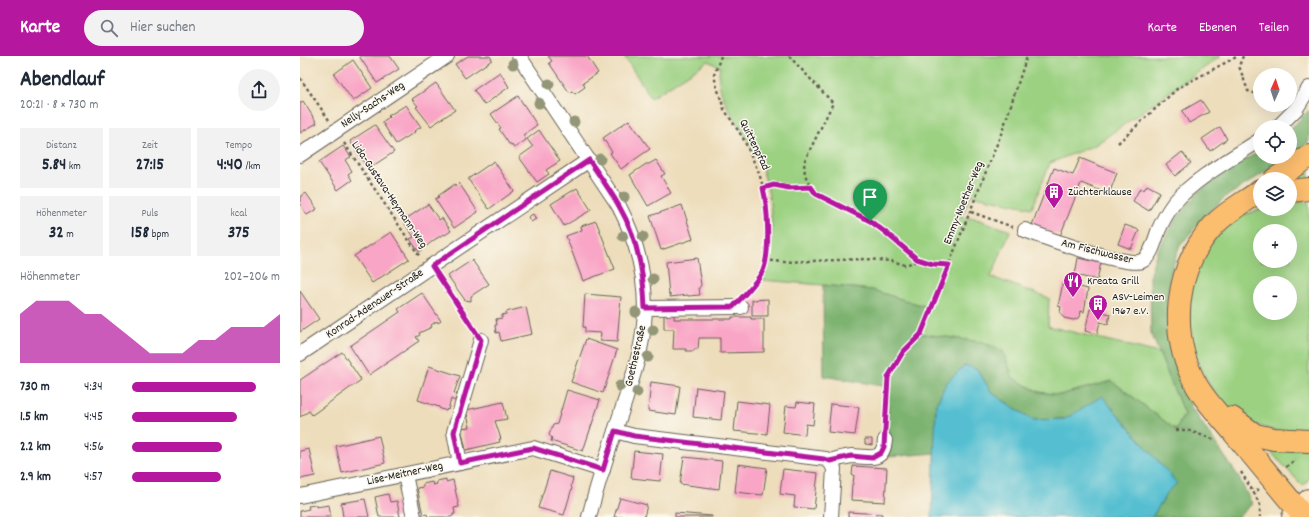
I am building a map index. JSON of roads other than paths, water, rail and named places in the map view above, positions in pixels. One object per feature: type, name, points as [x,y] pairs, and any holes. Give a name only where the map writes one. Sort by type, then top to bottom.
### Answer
[{"type":"main road","points":[[1285,172],[1309,156]]},
{"type":"main road","points":[[1297,190],[1309,189]]},
{"type":"main road","points":[[1253,198],[1230,211],[1215,224],[1203,238],[1193,254],[1181,288],[1179,316],[1180,332],[1190,371],[1204,397],[1300,509]]},
{"type":"main road","points":[[1204,397],[1255,435],[1274,439],[1309,441]]},
{"type":"street","name":"Nelly-Sachs-Weg","points":[[300,155],[447,56]]},
{"type":"street","name":"Goethestraße","points":[[519,56],[619,206],[632,233],[643,276],[645,308],[643,334],[638,358],[589,517]]},
{"type":"street","points":[[1285,120],[1296,109],[1309,88]]},
{"type":"street","name":"Am Fischwasser","points":[[1025,230],[1082,250],[1137,263],[1148,256],[1167,214],[1182,195],[1195,183],[1253,145]]},
{"type":"street","name":"Konrad-Adenauer-Straße","points":[[300,354],[589,160]]},
{"type":"street","points":[[645,308],[737,307]]},
{"type":"street","points":[[460,463],[454,432],[481,340]]},
{"type":"street","points":[[615,431],[634,436],[824,459],[830,461],[851,456],[875,457],[882,451],[884,440]]},
{"type":"street","name":"Lise-Meitner-Weg","points":[[300,496],[533,448],[603,470]]},
{"type":"street","points":[[830,461],[834,467],[831,517]]},
{"type":"street","points":[[405,475],[414,517]]},
{"type":"water","points":[[965,365],[977,369],[992,393],[1033,420],[1065,419],[1102,396],[1177,483],[1167,493],[1152,517],[932,517],[936,406],[946,383]]},
{"type":"place","name":"Züchterklause","points":[[1054,209]]},
{"type":"place","name":"Kreata Grill","points":[[1073,298]]},
{"type":"place","name":"ASV-Leimen 1967 e.V.","points":[[1098,321]]}]
